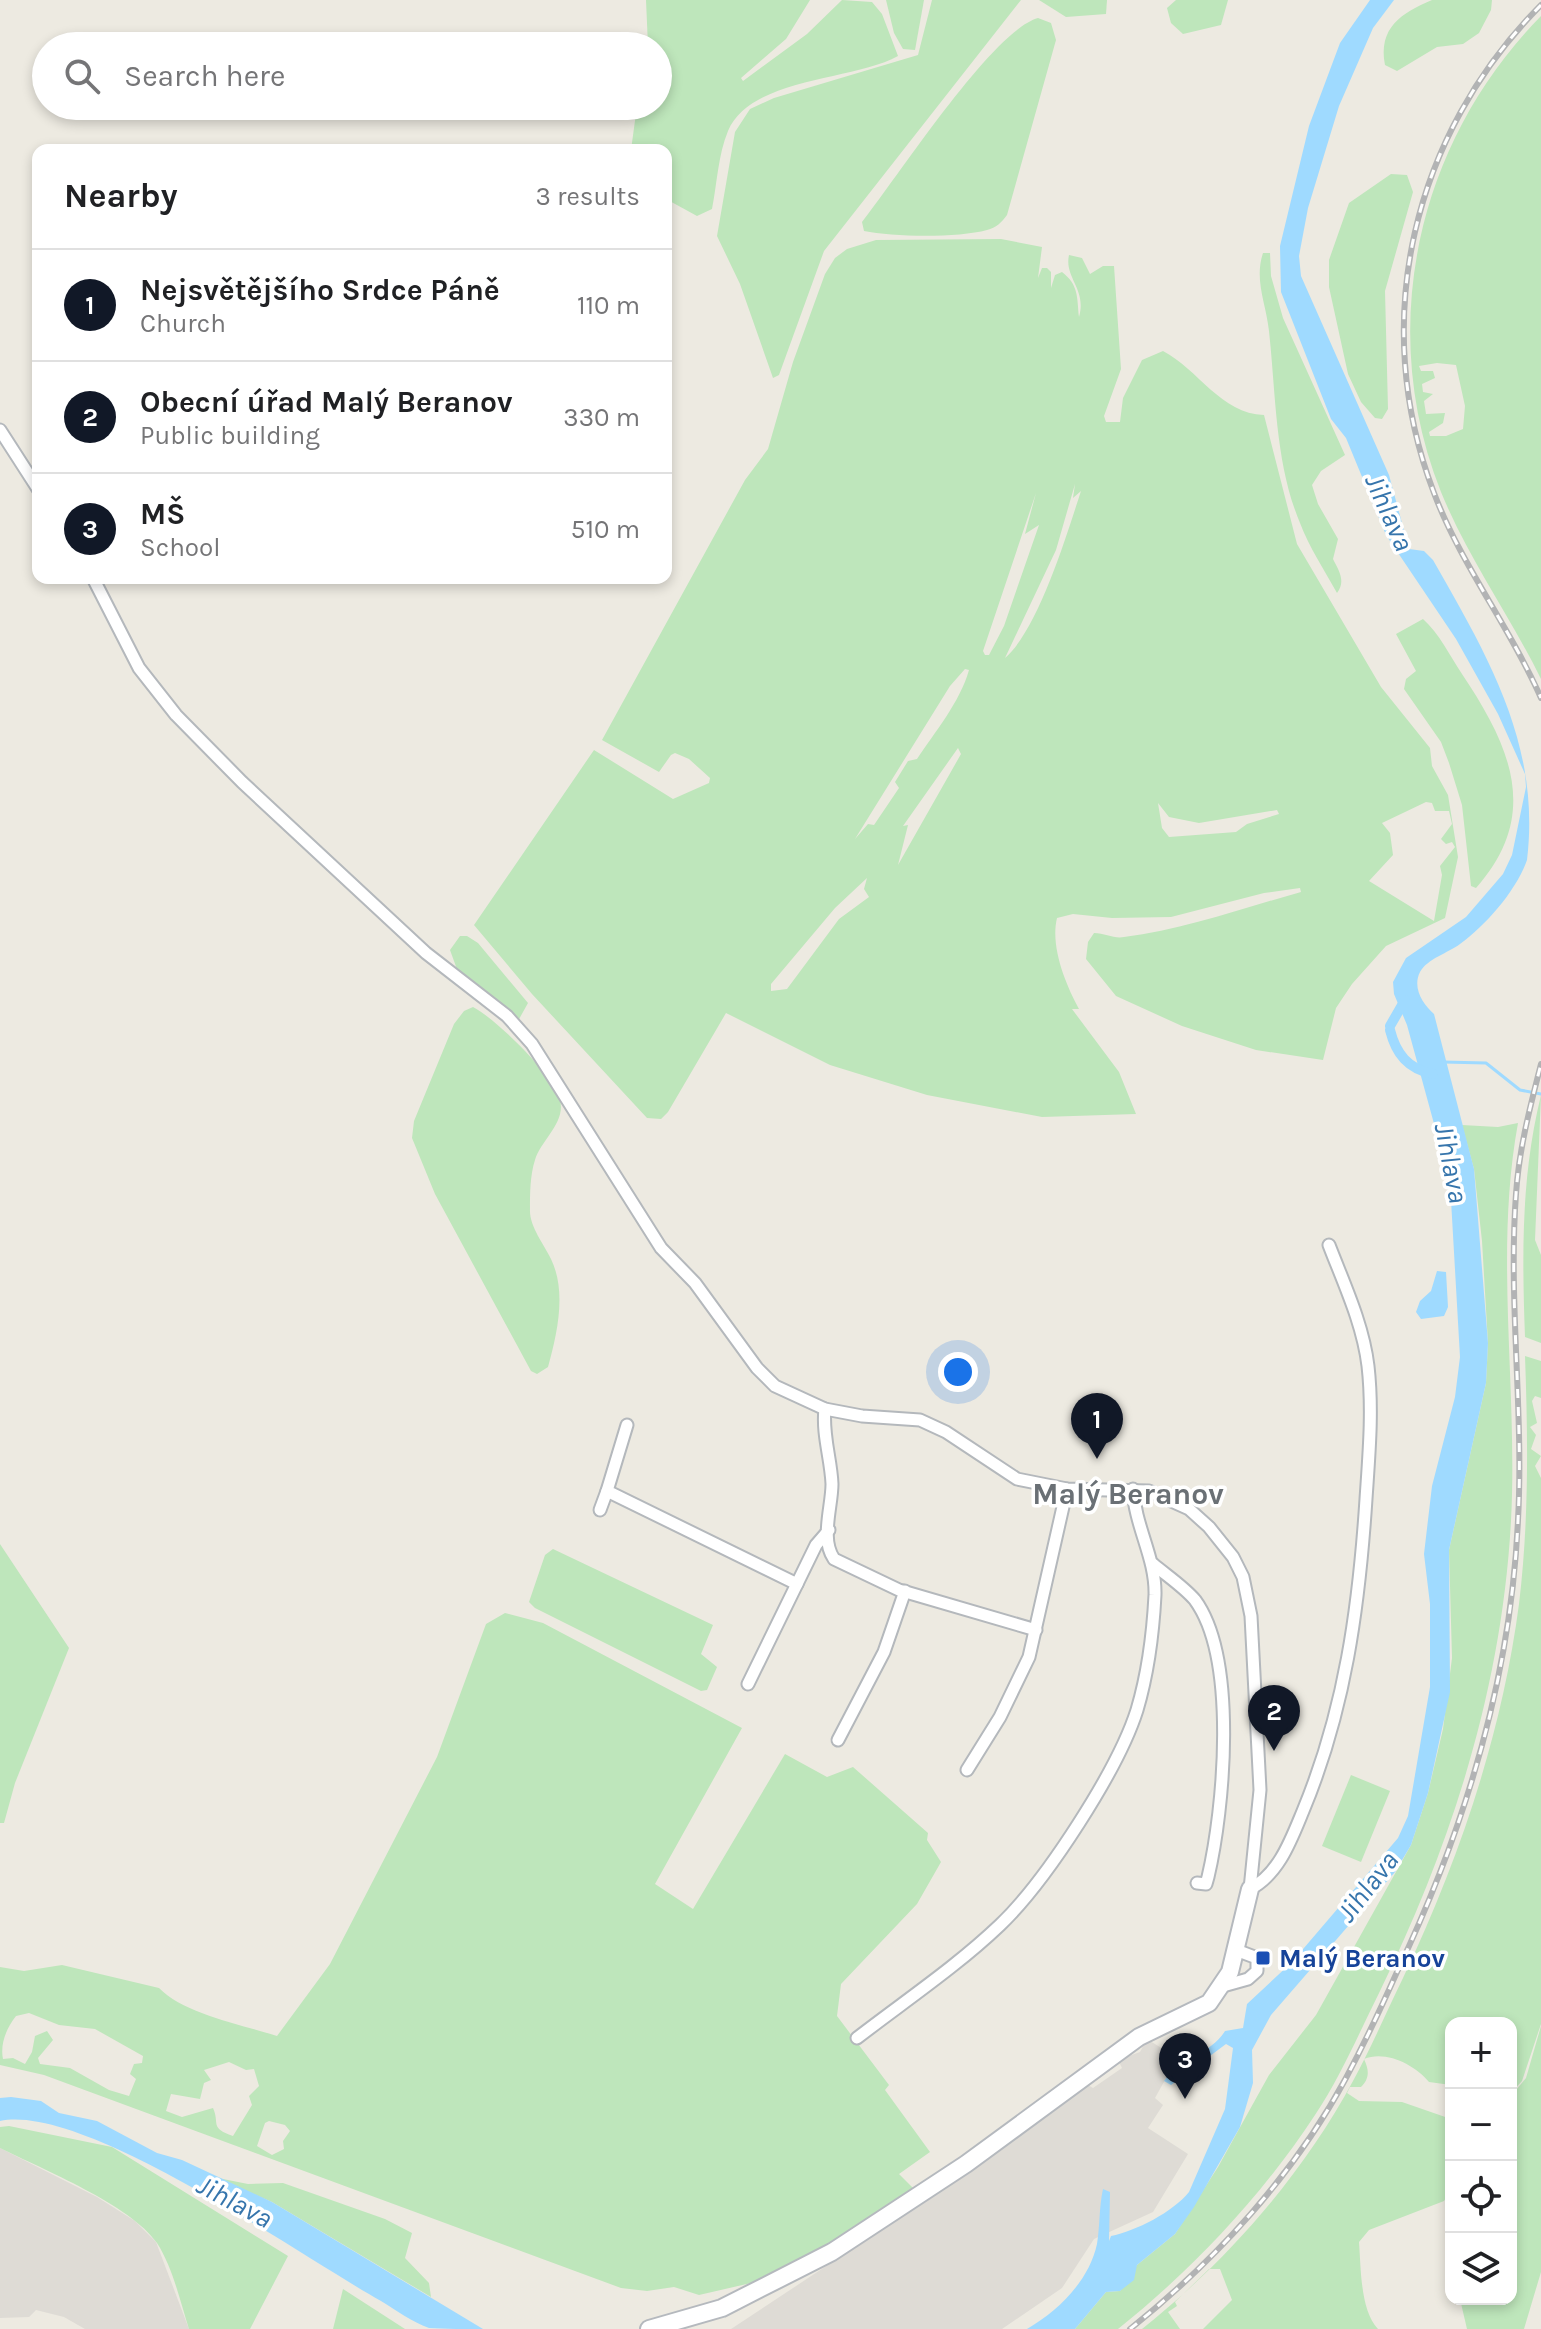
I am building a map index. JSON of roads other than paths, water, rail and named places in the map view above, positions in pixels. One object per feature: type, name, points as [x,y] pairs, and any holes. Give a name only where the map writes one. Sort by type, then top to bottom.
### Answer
[{"type":"street","points":[[0,430],[32,480]]},
{"type":"street","points":[[96,584],[139,668],[176,715],[242,782],[426,953],[507,1016],[555,1075],[661,1248],[695,1283],[757,1368],[775,1386],[825,1409],[862,1416],[920,1420],[946,1432],[1017,1479],[1067,1489],[1133,1489],[1167,1497],[1198,1516],[1233,1557],[1248,1595],[1257,1686],[1260,1790],[1250,1889],[1236,1950],[1223,1986]]},
{"type":"street","points":[[1250,1889],[1276,1867],[1319,1772],[1338,1713],[1356,1621],[1370,1393],[1364,1344],[1329,1245]]},
{"type":"street","points":[[825,1409],[823,1424],[832,1487],[829,1530],[834,1559],[905,1591],[1036,1630]]},
{"type":"street","points":[[600,1510],[627,1425]]},
{"type":"street","points":[[967,1770],[1024,1668],[1036,1630],[1067,1489]]},
{"type":"street","points":[[857,2038],[1000,1925],[1017,1908],[1077,1822],[1106,1773],[1137,1710],[1149,1654],[1155,1597],[1153,1564],[1134,1509],[1133,1489]]},
{"type":"street","points":[[607,1491],[797,1584]]},
{"type":"street","points":[[748,1684],[816,1545],[829,1530]]},
{"type":"street","points":[[1153,1564],[1194,1600],[1212,1640],[1222,1684],[1218,1830],[1206,1884],[1197,1883]]},
{"type":"street","points":[[838,1740],[884,1652],[905,1591]]},
{"type":"street","points":[[649,2329],[722,2308],[832,2252],[966,2164],[1139,2037],[1196,2011],[1223,1986],[1248,1979],[1257,1971],[1257,1958],[1236,1950]]},
{"type":"water","name":"Jihlava","points":[[1370,0],[1394,0],[1373,28],[1339,106],[1308,208],[1299,256],[1301,276],[1389,475],[1409,549],[1424,551],[1433,560],[1506,702],[1518,739],[1526,778],[1529,818],[1527,860],[1508,895],[1470,936],[1423,967],[1417,984],[1423,1001],[1434,1014],[1474,1169],[1488,1343],[1486,1383],[1449,1550],[1450,1692],[1428,1793],[1411,1845],[1395,1872],[1271,2015],[1252,2050],[1253,2083],[1240,2127],[1194,2207],[1175,2234],[1137,2265],[1134,2280],[1120,2291],[1106,2292],[1075,2329],[1027,2329],[1061,2304],[1087,2270],[1097,2244],[1103,2189],[1110,2192],[1109,2241],[1111,2236],[1164,2213],[1189,2192],[1225,2109],[1233,2048],[1226,2044],[1171,2085],[1164,2081],[1178,2067],[1212,2045],[1225,2031],[1243,2028],[1247,2004],[1292,1962],[1398,1838],[1408,1816],[1430,1687],[1430,1604],[1424,1554],[1432,1486],[1455,1397],[1460,1357],[1451,1200],[1439,1142],[1393,982],[1406,958],[1466,917],[1503,874],[1512,855],[1526,787],[1525,774],[1498,714],[1456,639],[1386,535],[1346,438],[1331,419],[1281,292],[1280,246],[1309,126],[1340,43]]},
{"type":"water","points":[[1437,1271],[1446,1272],[1448,1307],[1444,1316],[1421,1319],[1416,1312],[1420,1301],[1431,1291]]},
{"type":"water","name":"Jihlava","points":[[0,2098],[41,2101],[59,2113],[97,2121],[157,2153],[182,2160],[272,2202],[483,2329],[429,2328],[404,2316],[192,2187],[137,2158],[84,2135],[37,2122],[0,2121]]},
{"type":"waterway","points":[[1390,1026],[1405,1000]]},
{"type":"waterway","points":[[1390,1030],[1404,1059],[1433,1074]]},
{"type":"waterway","points":[[1443,1062],[1486,1063],[1520,1090],[1541,1094]]},
{"type":"railway","points":[[1541,5],[1497,56],[1461,111],[1433,171],[1415,233],[1405,297],[1405,362],[1414,428],[1434,493],[1458,545],[1541,698]]},
{"type":"railway","points":[[1130,2329],[1222,2245],[1277,2182],[1325,2114],[1366,2039],[1421,1918],[1463,1808],[1495,1695],[1514,1579],[1519,1479],[1514,1275],[1516,1194],[1522,1144],[1541,1064]]},
{"type":"place","name":"Nejsvětějšího Srdce Páně","points":[[1097,1459]]},
{"type":"place","name":"Obecní úřad Malý Beranov","points":[[1274,1751]]},
{"type":"place","name":"Malý Beranov","points":[[1263,1958]]},
{"type":"place","name":"MŠ","points":[[1185,2099]]},
{"type":"district","name":"Malý Beranov","points":[[1128,1494]]}]
